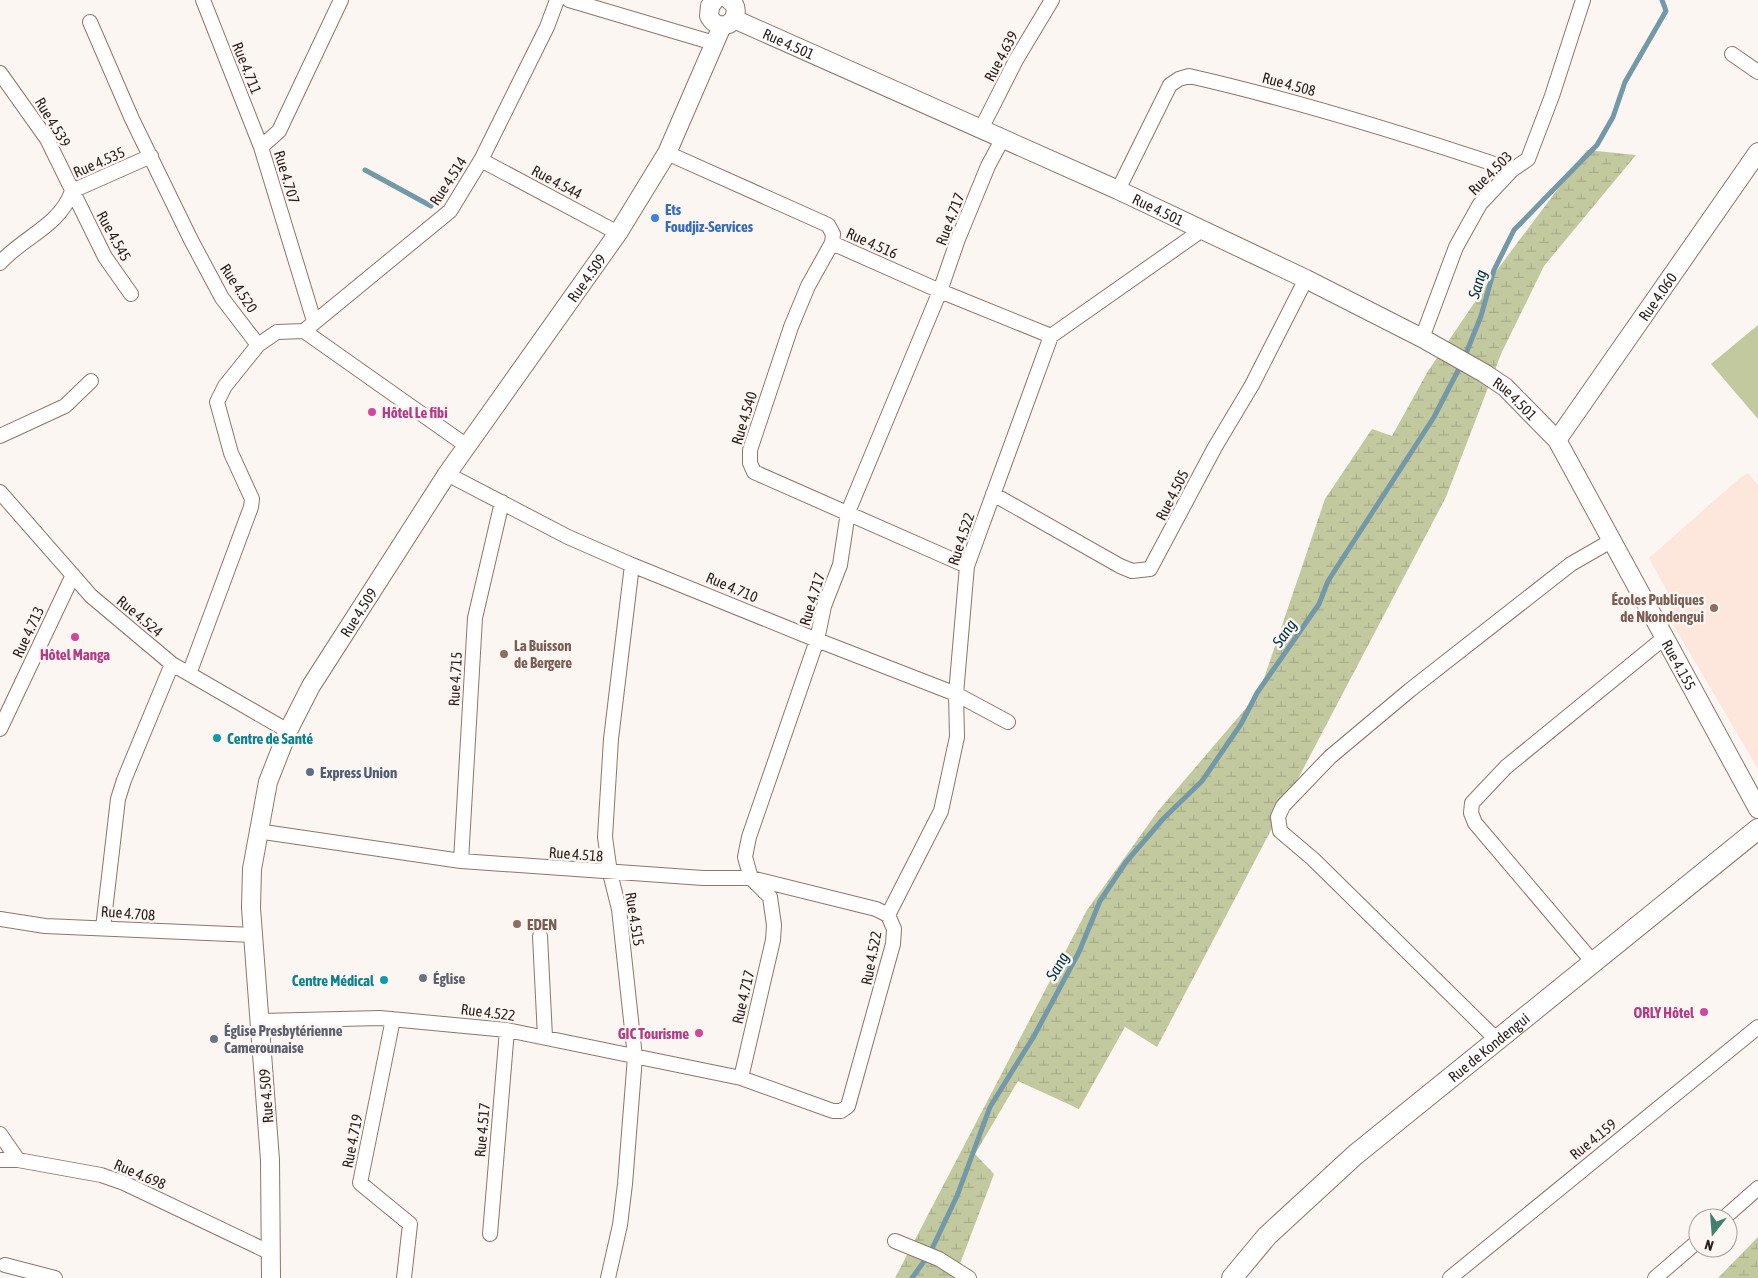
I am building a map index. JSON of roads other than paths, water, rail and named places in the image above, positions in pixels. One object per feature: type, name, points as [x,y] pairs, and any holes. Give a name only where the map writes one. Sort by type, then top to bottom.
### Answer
[{"type":"main road","name":"Rue de Kondengui","points":[[1232,1278],[1267,1236],[1355,1155],[1758,828]]},
{"type":"street","name":"Rue 4.711","points":[[203,0],[261,147]]},
{"type":"street","name":"Rue 4.707","points":[[309,326],[261,147],[279,131],[341,0]]},
{"type":"street","name":"Rue 4.514","points":[[309,326],[438,223],[450,210],[465,189],[481,160],[547,27],[558,0]]},
{"type":"street","points":[[569,0],[714,43]]},
{"type":"street","name":"Rue 4.639","points":[[981,129],[1016,60],[1052,0]]},
{"type":"street","name":"Rue 4.503","points":[[1422,338],[1456,247],[1480,204],[1512,170],[1528,159],[1552,96],[1583,0]]},
{"type":"street","name":"Rue 4.509","points":[[273,1278],[270,1160],[251,908],[252,869],[257,831],[268,782],[288,731],[311,686],[447,474],[618,233],[667,153],[714,43],[723,7]]},
{"type":"street","name":"Rue 4.501","points":[[723,7],[1306,279],[1422,338],[1484,373],[1504,387],[1557,440]]},
{"type":"street","name":"Rue 4.520","points":[[90,22],[128,111],[222,298],[258,345]]},
{"type":"street","points":[[1732,54],[1758,72]]},
{"type":"street","name":"Rue 4.539","points":[[0,73],[46,139],[72,191]]},
{"type":"street","name":"Rue 4.508","points":[[1118,190],[1170,85],[1179,79],[1189,76],[1331,112],[1512,170]]},
{"type":"street","name":"Rue 4.717","points":[[741,1078],[773,940],[774,925],[770,897],[751,878],[746,857],[749,837],[817,640],[824,606],[840,565],[848,512],[940,291],[958,239],[988,166],[1002,138]]},
{"type":"street","name":"Rue 4.060","points":[[1557,440],[1758,152]]},
{"type":"street","name":"Rue 4.516","points":[[667,153],[828,225],[833,234],[832,243],[940,291],[1051,336]]},
{"type":"street","name":"Rue 4.535","points":[[0,263],[21,243],[48,226],[68,204],[72,191],[151,156]]},
{"type":"street","name":"Rue 4.544","points":[[481,160],[618,233]]},
{"type":"street","name":"Rue 4.545","points":[[72,191],[105,257],[131,294]]},
{"type":"street","points":[[1051,336],[1202,230]]},
{"type":"street","name":"Rue 4.540","points":[[832,243],[808,286],[791,326],[750,450],[750,463],[754,472],[967,566]]},
{"type":"street","name":"Rue 4.505","points":[[993,494],[1132,572],[1150,569],[1215,447],[1252,385],[1306,279]]},
{"type":"street","points":[[189,674],[252,500],[231,453],[216,402],[225,386],[258,345],[277,332],[309,326],[467,446]]},
{"type":"street","name":"Rue 4.522","points":[[261,1021],[339,1018],[393,1019],[507,1030],[741,1078],[833,1111],[841,1111],[848,1106],[893,944],[894,929],[888,915],[941,811],[956,736],[956,694],[967,566],[1051,336]]},
{"type":"street","points":[[0,436],[65,406],[91,381]]},
{"type":"street","name":"Rue 4.155","points":[[1557,440],[1758,809]]},
{"type":"street","name":"Rue 4.710","points":[[447,474],[568,537],[817,640],[956,694],[1008,722]]},
{"type":"street","name":"Rue 4.524","points":[[0,492],[92,596],[172,664],[288,731]]},
{"type":"street","name":"Rue 4.715","points":[[462,861],[475,618],[502,502]]},
{"type":"street","points":[[1496,1039],[1313,859],[1280,831],[1278,818],[1283,806],[1302,784],[1330,757],[1410,690],[1571,564],[1611,541]]},
{"type":"street","name":"Rue 4.515","points":[[608,1278],[620,1225],[635,1057],[619,909],[610,873],[605,837],[612,739],[632,565]]},
{"type":"street","name":"Rue 4.713","points":[[0,729],[73,575]]},
{"type":"street","points":[[1592,961],[1475,823],[1471,812],[1472,803],[1506,767],[1664,638]]},
{"type":"street","points":[[103,928],[118,799],[172,664]]},
{"type":"street","name":"Rue 4.518","points":[[257,831],[462,861],[610,873],[703,878],[751,878],[876,909],[888,915]]},
{"type":"street","name":"Rue 4.708","points":[[0,919],[45,926],[254,935]]},
{"type":"street","points":[[540,936],[545,1037]]},
{"type":"street","name":"Rue 4.719","points":[[393,1019],[360,1183],[410,1224],[404,1278]]},
{"type":"street","name":"Rue 4.159","points":[[1450,1278],[1758,1027]]},
{"type":"street","name":"Rue 4.517","points":[[490,1234],[507,1030]]},
{"type":"street","points":[[0,1134],[18,1160]]},
{"type":"street","name":"Rue 4.698","points":[[0,1160],[18,1160],[101,1175],[124,1183],[271,1253]]},
{"type":"street","points":[[1735,1208],[1758,1188]]},
{"type":"street","points":[[895,1241],[939,1259],[969,1278]]},
{"type":"street","points":[[1655,1278],[1688,1250]]},
{"type":"street","points":[[5,1264],[55,1278]]},
{"type":"waterway","name":"Sang","points":[[912,1278],[930,1253],[957,1196],[990,1107],[1034,1036],[1079,952],[1100,901],[1126,862],[1163,819],[1202,781],[1241,724],[1257,693],[1319,604],[1328,581],[1434,417],[1463,361],[1481,316],[1494,270],[1514,230],[1597,145],[1613,117],[1625,82],[1666,11],[1662,0]]},
{"type":"waterway","points":[[365,170],[431,206]]},
{"type":"place","name":"Ets Foudjiz-Services","points":[[655,218]]},
{"type":"place","name":"Hôtel Le fibi","points":[[372,412]]},
{"type":"place","name":"Écoles Publiques de Nkondengui","points":[[1714,608]]},
{"type":"place","name":"Hôtel Manga","points":[[75,637]]},
{"type":"place","name":"La Buisson de Bergere","points":[[504,654]]},
{"type":"place","name":"Centre de Santé","points":[[217,738]]},
{"type":"place","name":"Express Union","points":[[310,772]]},
{"type":"place","name":"EDEN","points":[[517,924]]},
{"type":"place","name":"Église","points":[[423,978]]},
{"type":"place","name":"Centre Médical","points":[[384,980]]},
{"type":"place","name":"ORLY Hôtel","points":[[1704,1012]]},
{"type":"place","name":"GIC Tourisme","points":[[699,1033]]},
{"type":"place","name":"Église Presbytérienne Camerounaise","points":[[214,1039]]}]
